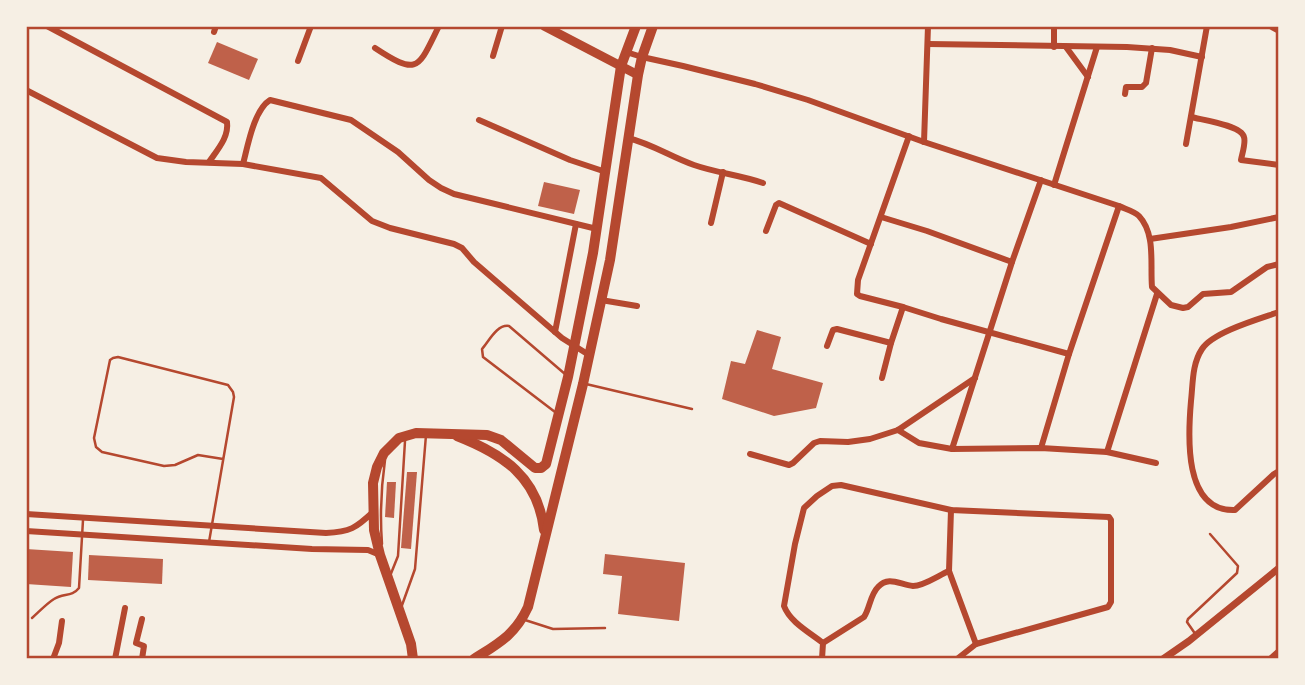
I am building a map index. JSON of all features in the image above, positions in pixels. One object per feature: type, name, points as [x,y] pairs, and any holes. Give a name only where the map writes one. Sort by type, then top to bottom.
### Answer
[{"type":"main road","points":[[544,26],[638,75]]},
{"type":"main road","points":[[413,659],[411,644],[375,537],[373,484],[377,467],[393,442],[406,435],[426,433],[495,437],[537,468],[543,467],[548,460],[568,377],[597,229],[621,66],[636,26]]},
{"type":"main road","points":[[474,659],[506,638],[520,623],[528,607],[610,260],[638,75],[653,26]]},
{"type":"main road","points":[[450,433],[497,454],[521,475],[529,485],[539,508],[544,543]]},
{"type":"street","points":[[47,26],[227,122],[225,137],[209,162]]},
{"type":"street","points":[[298,61],[312,26]]},
{"type":"street","points":[[375,48],[407,66],[415,66],[422,60],[439,26]]},
{"type":"street","points":[[493,56],[502,26]]},
{"type":"street","points":[[924,142],[929,26]]},
{"type":"street","points":[[1054,26],[1054,47]]},
{"type":"street","points":[[1186,144],[1207,26]]},
{"type":"street","points":[[1270,26],[1279,31]]},
{"type":"street","points":[[928,44],[1152,48],[1202,58]]},
{"type":"street","points":[[1066,47],[1088,77]]},
{"type":"street","points":[[1054,185],[1097,47]]},
{"type":"street","points":[[1125,94],[1126,87],[1142,87],[1146,83],[1152,48]]},
{"type":"street","points":[[626,52],[808,100],[1136,213],[1150,239],[1152,287],[1171,306],[1188,307],[1203,294],[1231,292],[1267,267],[1279,264]]},
{"type":"street","points":[[26,90],[156,158],[186,162],[243,163],[321,178],[372,221],[462,248],[474,262],[555,332],[589,355]]},
{"type":"street","points":[[243,163],[257,116],[263,104],[270,100],[351,120],[398,152],[429,180],[454,194],[597,229]]},
{"type":"street","points":[[1191,117],[1236,129],[1244,135],[1241,160],[1279,165]]},
{"type":"street","points":[[479,120],[570,160],[606,172]]},
{"type":"street","points":[[909,136],[858,280],[857,294],[1069,354]]},
{"type":"street","points":[[628,138],[644,142],[692,165],[763,183]]},
{"type":"street","points":[[711,223],[723,172]]},
{"type":"street","points":[[952,449],[1041,180]]},
{"type":"street","points":[[766,232],[779,203],[871,244]]},
{"type":"street","points":[[1041,448],[1069,354],[1119,206]]},
{"type":"street","points":[[881,216],[1012,262]]},
{"type":"street","points":[[1150,239],[1279,217]]},
{"type":"street","points":[[555,332],[576,224]]},
{"type":"street","points":[[1107,452],[1157,294]]},
{"type":"street","points":[[601,300],[637,306]]},
{"type":"street","points":[[882,378],[903,307]]},
{"type":"street","points":[[1279,312],[1225,332],[1203,348],[1195,364],[1189,442],[1192,470],[1205,499],[1224,509],[1235,510],[1279,471]]},
{"type":"street","points":[[827,346],[831,333],[837,329],[891,343]]},
{"type":"street","points":[[750,454],[789,466],[814,443],[820,441],[848,442],[870,439],[898,430],[975,378]]},
{"type":"street","points":[[898,430],[919,443],[952,449],[1041,448],[1107,452],[1156,463]]},
{"type":"street","points":[[823,643],[792,619],[784,606],[804,508],[832,485],[951,510],[1105,515],[1111,520],[1111,602],[1108,607],[976,644],[957,659]]},
{"type":"street","points":[[951,510],[949,571],[976,644]]},
{"type":"street","points":[[26,514],[326,533],[351,530],[373,512]]},
{"type":"street","points":[[136,538],[137,521]]},
{"type":"street","points":[[276,530],[277,546]]},
{"type":"street","points":[[26,531],[368,550],[382,560]]},
{"type":"street","points":[[326,533],[328,549]]},
{"type":"street","points":[[1163,659],[1279,568]]},
{"type":"street","points":[[823,643],[864,617],[880,584],[889,580],[913,586],[949,571]]},
{"type":"street","points":[[115,659],[125,608]]},
{"type":"street","points":[[142,619],[136,643],[144,646],[142,659]]},
{"type":"street","points":[[53,659],[59,643],[62,621]]},
{"type":"street","points":[[822,659],[823,643]]},
{"type":"street","points":[[1270,659],[1279,650]]},
{"type":"lane","points":[[572,425],[483,357],[482,349],[500,327],[509,326],[568,377],[692,409]]},
{"type":"lane","points":[[209,542],[234,397],[233,391],[228,385],[118,358],[110,360],[94,438],[96,447],[102,452],[164,466],[175,465],[198,455],[223,459]]},
{"type":"lane","points":[[400,611],[415,569],[426,433]]},
{"type":"lane","points":[[389,579],[397,556],[406,435]]},
{"type":"lane","points":[[382,560],[383,476],[386,458],[393,442]]},
{"type":"lane","points":[[32,618],[57,597],[76,592],[79,588],[83,517]]},
{"type":"lane","points":[[1196,635],[1187,622],[1188,619],[1239,569],[1210,534]]},
{"type":"lane","points":[[522,619],[553,629],[605,628]]},
{"type":"building","points":[[217,42],[258,59],[249,80],[208,63]]},
{"type":"building","points":[[544,182],[580,190],[574,214],[538,206]]},
{"type":"building","points":[[757,330],[781,337],[772,369],[823,383],[816,408],[774,416],[722,399],[731,361],[745,364]]},
{"type":"building","points":[[407,472],[417,472],[411,549],[401,548]]},
{"type":"building","points":[[387,482],[396,482],[394,518],[385,517]]},
{"type":"building","points":[[26,549],[73,552],[71,587],[26,584]]},
{"type":"building","points":[[605,554],[685,563],[679,621],[618,614],[622,576],[603,574]]},
{"type":"building","points":[[89,555],[163,559],[162,584],[88,580]]}]
